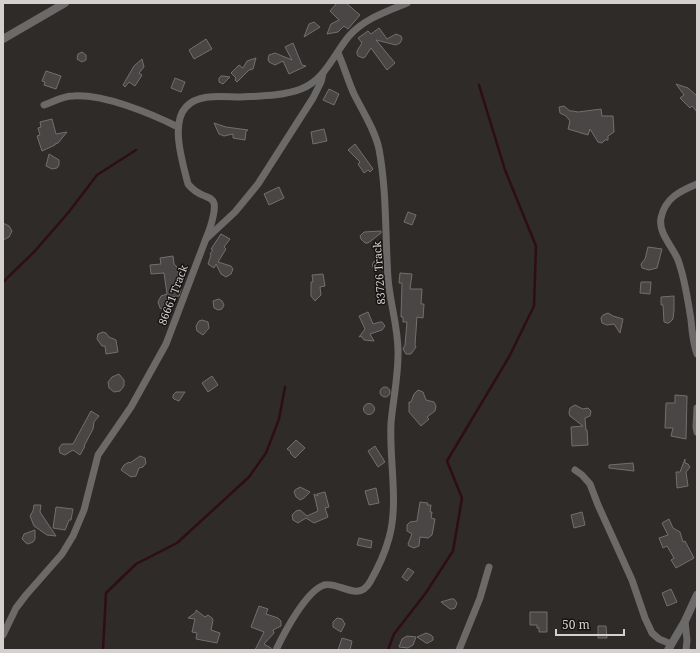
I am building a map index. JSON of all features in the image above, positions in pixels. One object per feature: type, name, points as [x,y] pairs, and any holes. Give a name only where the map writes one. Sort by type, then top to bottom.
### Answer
[{"type":"street","points":[[3,39],[65,3]]},
{"type":"street","points":[[338,53],[349,36],[362,24],[377,15],[407,3]]},
{"type":"street","name":"86661 Track","points":[[3,635],[22,600],[62,554],[73,536],[84,510],[98,455],[131,407],[166,344],[215,213],[213,201],[192,189],[188,184],[178,127],[181,113],[186,106],[193,101],[204,98],[218,96],[241,97],[285,93],[301,89],[319,78],[338,53]]},
{"type":"street","name":"83726 Track","points":[[276,650],[288,626],[302,606],[320,588],[329,585],[345,590],[360,590],[369,584],[386,547],[391,528],[393,504],[391,423],[398,352],[388,277],[387,230],[383,177],[379,149],[374,135],[349,83],[338,53]]},
{"type":"street","points":[[206,239],[235,212],[258,184],[313,98],[321,82],[324,71]]},
{"type":"street","points":[[44,105],[72,96],[100,98],[134,109],[178,127]]},
{"type":"street","points":[[697,184],[679,192],[670,199],[662,214],[661,225],[682,271],[694,345],[697,354]]},
{"type":"street","points":[[697,408],[697,432]]},
{"type":"street","points":[[575,470],[590,484],[632,580],[645,618],[652,633],[670,647],[685,621],[697,595]]},
{"type":"street","points":[[459,650],[478,603],[489,567]]},
{"type":"street","points":[[685,621],[687,640],[686,650]]},
{"type":"building","points":[[337,3],[346,3],[360,15],[348,29],[344,26],[338,32],[327,34],[331,24],[339,20],[330,11]]},
{"type":"building","points":[[314,22],[320,27],[304,37],[309,24]]},
{"type":"building","points":[[379,28],[387,39],[396,34],[401,36],[402,39],[400,43],[396,45],[376,40],[395,63],[387,70],[371,48],[363,58],[357,54],[357,51],[362,43],[358,38],[368,31],[371,34]]},
{"type":"building","points":[[206,39],[212,49],[194,59],[189,50]]},
{"type":"building","points":[[293,43],[302,65],[306,66],[289,74],[283,61],[275,65],[269,62],[268,59],[269,55],[275,53],[292,60],[285,47]]},
{"type":"building","points":[[82,52],[86,55],[86,60],[82,62],[77,59],[78,54]]},
{"type":"building","points":[[256,58],[253,69],[249,70],[237,82],[235,80],[236,78],[231,73],[239,65],[243,68],[247,61]]},
{"type":"building","points":[[142,59],[144,67],[139,73],[142,75],[135,86],[129,82],[125,87],[123,85],[134,66]]},
{"type":"building","points":[[46,71],[61,76],[56,89],[44,85],[45,82],[42,81]]},
{"type":"building","points":[[221,76],[230,77],[223,84],[219,82],[219,78]]},
{"type":"building","points":[[175,78],[185,82],[181,92],[171,88]]},
{"type":"building","points":[[676,84],[688,88],[697,96],[697,112],[692,106],[690,108],[680,98],[684,95]]},
{"type":"building","points":[[329,89],[339,94],[334,105],[323,100]]},
{"type":"building","points":[[564,106],[570,111],[578,112],[601,109],[602,116],[613,116],[614,132],[608,136],[608,140],[605,140],[602,143],[598,142],[590,129],[588,135],[568,129],[570,121],[566,116],[560,113],[559,107]]},
{"type":"building","points":[[52,119],[56,134],[67,132],[58,143],[42,151],[37,136],[40,135],[38,128],[41,127],[40,122]]},
{"type":"building","points":[[214,123],[226,127],[248,130],[246,131],[245,140],[233,138],[233,134],[224,136],[219,134]]},
{"type":"building","points":[[324,129],[327,141],[313,144],[311,132]]},
{"type":"building","points":[[355,144],[373,169],[370,172],[368,170],[364,173],[358,164],[360,162],[348,150]]},
{"type":"building","points":[[49,154],[59,160],[59,165],[57,168],[52,169],[46,166]]},
{"type":"building","points":[[279,187],[284,198],[269,205],[264,194]]},
{"type":"building","points":[[408,212],[416,215],[412,225],[404,222]]},
{"type":"building","points":[[3,223],[9,226],[12,231],[9,237],[3,240]]},
{"type":"building","points":[[381,231],[381,233],[368,243],[365,243],[360,236],[364,232]]},
{"type":"building","points":[[221,234],[230,239],[224,247],[226,249],[218,262],[231,266],[233,269],[231,274],[226,277],[221,274],[216,264],[214,268],[208,264],[210,254],[213,250],[211,249]]},
{"type":"building","points":[[648,247],[662,249],[657,268],[649,270],[642,268],[641,264],[645,259]]},
{"type":"building","points":[[173,256],[174,264],[177,267],[181,290],[179,296],[171,297],[171,306],[169,309],[162,309],[160,308],[158,302],[161,296],[167,294],[164,273],[151,274],[150,265],[161,264],[160,258]]},
{"type":"building","points":[[377,260],[382,265],[377,270],[372,265]]},
{"type":"building","points":[[400,273],[412,274],[410,289],[422,289],[421,304],[424,304],[423,318],[417,317],[416,347],[411,354],[406,354],[403,349],[405,345],[407,322],[403,322],[403,317],[401,317],[402,283],[399,283]]},
{"type":"building","points":[[323,274],[325,286],[320,287],[321,295],[315,301],[311,296],[311,282],[313,282],[312,275]]},
{"type":"building","points":[[641,282],[651,282],[650,294],[640,293]]},
{"type":"building","points":[[674,296],[673,319],[667,323],[664,322],[661,297]]},
{"type":"building","points":[[219,299],[224,305],[222,309],[218,310],[214,308],[213,301]]},
{"type":"building","points":[[368,312],[373,324],[382,322],[385,326],[382,330],[370,334],[374,341],[364,340],[361,336],[359,337],[365,329],[359,316]]},
{"type":"building","points":[[608,313],[623,319],[620,333],[614,324],[607,325],[602,323],[601,318],[603,315]]},
{"type":"building","points":[[202,320],[208,322],[209,328],[203,335],[197,331],[196,326],[199,321]]},
{"type":"building","points":[[103,332],[116,340],[118,352],[106,354],[105,346],[102,346],[97,339],[98,334]]},
{"type":"building","points":[[119,374],[124,380],[124,386],[120,391],[114,392],[109,388],[108,382],[112,377]]},
{"type":"building","points":[[212,376],[218,385],[208,392],[202,383]]},
{"type":"building","points":[[383,387],[387,387],[390,392],[387,397],[383,397],[380,394],[380,390]]},
{"type":"building","points":[[418,390],[423,392],[426,400],[434,402],[436,406],[435,411],[427,417],[429,419],[421,426],[409,412],[409,402],[411,402],[414,394]]},
{"type":"building","points":[[176,392],[185,392],[179,401],[173,398],[173,395]]},
{"type":"building","points":[[675,395],[687,396],[686,439],[671,436],[673,428],[665,428],[666,403],[675,403]]},
{"type":"building","points":[[369,403],[373,405],[375,409],[373,413],[369,415],[365,413],[363,409],[365,405]]},
{"type":"building","points":[[575,405],[583,409],[588,408],[591,411],[590,416],[585,418],[588,445],[572,446],[571,427],[583,426],[570,416],[570,408]]},
{"type":"building","points":[[91,411],[99,416],[94,422],[93,429],[80,455],[73,450],[65,455],[60,453],[59,448],[62,444],[73,444]]},
{"type":"building","points":[[296,440],[305,448],[295,458],[287,449]]},
{"type":"building","points":[[375,446],[385,462],[378,467],[368,451]]},
{"type":"building","points":[[140,456],[145,458],[146,463],[143,467],[139,468],[136,476],[131,477],[121,470],[124,465]]},
{"type":"building","points":[[685,459],[685,463],[690,467],[686,472],[688,486],[677,488],[676,472],[680,472]]},
{"type":"building","points":[[633,463],[634,471],[609,468],[609,465]]},
{"type":"building","points":[[300,487],[310,492],[300,500],[296,497],[294,492]]},
{"type":"building","points":[[376,488],[379,503],[369,505],[365,491]]},
{"type":"building","points":[[325,492],[329,507],[325,508],[328,517],[314,523],[306,518],[298,523],[293,520],[292,515],[296,511],[300,510],[307,516],[318,511],[314,494],[318,496],[317,494]]},
{"type":"building","points":[[420,502],[431,505],[431,518],[435,519],[432,535],[428,538],[420,537],[419,546],[414,548],[408,544],[412,534],[407,531],[407,525],[410,522],[417,521]]},
{"type":"building","points":[[34,505],[41,505],[40,512],[56,536],[47,535],[34,526],[30,516]]},
{"type":"building","points":[[56,507],[73,509],[71,520],[69,520],[65,530],[53,528]]},
{"type":"building","points":[[582,512],[585,525],[574,528],[571,515]]},
{"type":"building","points":[[669,519],[673,528],[680,532],[683,542],[685,541],[694,558],[676,568],[671,560],[674,558],[667,546],[663,548],[659,538],[668,535],[662,523]]},
{"type":"building","points":[[35,530],[35,539],[33,542],[28,544],[22,539],[24,534]]},
{"type":"building","points":[[359,538],[372,541],[371,548],[357,545]]},
{"type":"building","points":[[408,568],[414,572],[407,581],[402,577]]},
{"type":"building","points":[[671,589],[677,602],[667,606],[662,593]]},
{"type":"building","points":[[454,599],[457,603],[455,608],[452,609],[441,602]]},
{"type":"building","points":[[259,606],[268,609],[266,614],[278,618],[281,621],[281,626],[273,630],[274,633],[264,644],[271,648],[271,650],[255,650],[264,632],[251,627]]},
{"type":"building","points":[[196,610],[205,617],[208,615],[212,618],[211,630],[220,633],[217,643],[196,639],[197,633],[192,632],[195,619],[188,618],[196,612]]},
{"type":"building","points":[[530,612],[547,612],[547,632],[539,632],[537,625],[530,625]]},
{"type":"building","points":[[337,618],[342,619],[345,624],[341,632],[333,627],[333,622]]},
{"type":"building","points":[[598,626],[606,626],[607,638],[598,638]]},
{"type":"building","points":[[426,633],[433,637],[433,640],[428,643],[417,637]]},
{"type":"building","points":[[407,636],[416,637],[413,645],[408,648],[399,647],[402,639]]},
{"type":"building","points":[[342,638],[352,641],[350,650],[338,650]]},
{"type":"waterway","points":[[388,650],[394,634],[425,594],[453,551],[462,498],[447,461],[509,357],[534,306],[536,246],[505,170],[479,85]]},
{"type":"waterway","points":[[3,282],[34,252],[68,213],[97,175],[136,150]]},
{"type":"waterway","points":[[103,650],[106,593],[136,564],[177,543],[249,477],[266,453],[279,419],[285,387]]}]
